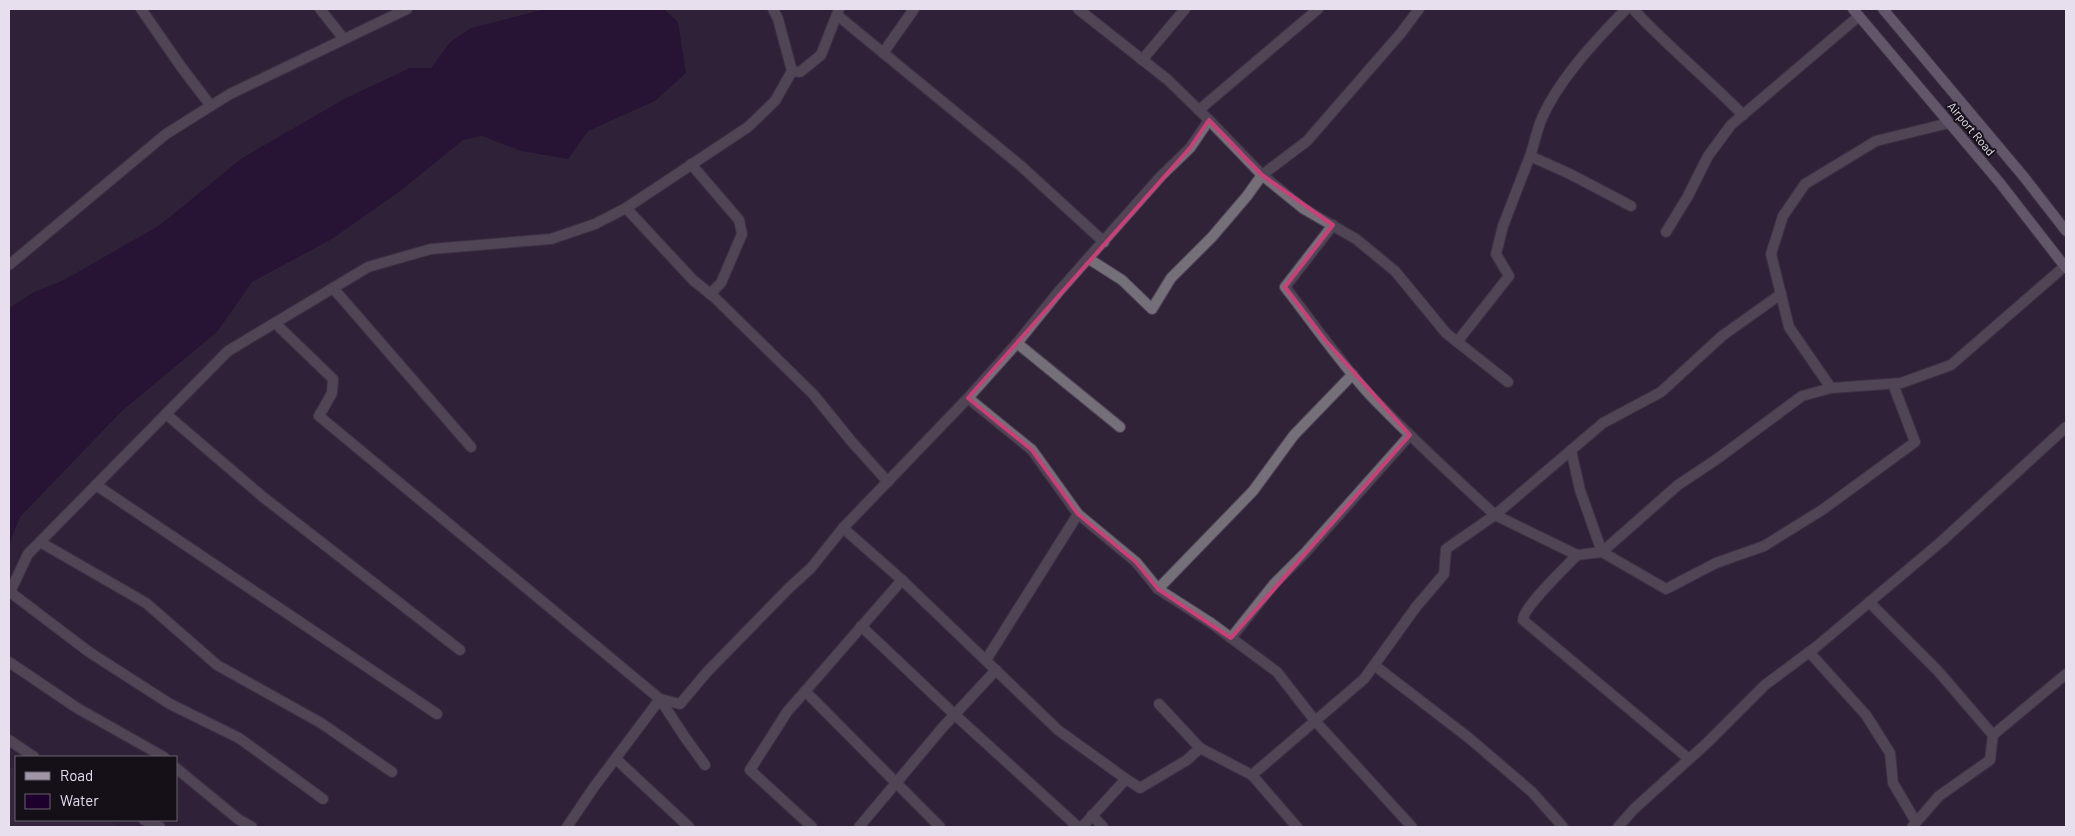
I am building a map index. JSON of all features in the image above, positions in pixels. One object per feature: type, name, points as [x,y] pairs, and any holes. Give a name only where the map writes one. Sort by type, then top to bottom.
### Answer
[{"type":"main road","name":"Airport Road","points":[[1884,9],[2066,231]]},
{"type":"main road","name":"Airport Road","points":[[1856,12],[2000,183],[2065,267]]},
{"type":"street","points":[[141,9],[211,106]]},
{"type":"street","points":[[320,9],[344,39]]},
{"type":"street","points":[[323,799],[239,738],[170,704],[89,652],[9,593],[28,554],[228,351],[275,322],[368,267],[431,249],[551,239],[595,224],[626,208],[755,120],[775,102],[792,71],[778,19],[773,9]]},
{"type":"street","points":[[883,53],[914,9]]},
{"type":"street","points":[[1080,9],[1168,80],[1210,120],[1262,176],[1304,209],[1356,239],[1395,271],[1446,332],[1508,382]]},
{"type":"street","points":[[1142,60],[1186,9]]},
{"type":"street","points":[[1199,110],[1318,9]]},
{"type":"street","points":[[1089,259],[1122,280],[1152,309],[1171,278],[1212,237],[1262,176],[1307,141],[1419,9]]},
{"type":"street","points":[[1457,342],[1508,276],[1496,254],[1503,226],[1541,122],[1565,79],[1598,38],[1626,9]]},
{"type":"street","points":[[1633,9],[1656,34],[1743,115]]},
{"type":"street","points":[[9,265],[166,134],[230,94],[400,10]]},
{"type":"street","points":[[792,71],[800,72],[821,55],[838,12],[883,53],[1021,166],[1104,242]]},
{"type":"street","points":[[1666,232],[1688,196],[1708,156],[1731,125],[1856,12]]},
{"type":"street","points":[[660,699],[680,704],[707,672],[788,588],[811,568],[843,528],[968,398],[1017,343],[1060,290],[1162,176],[1190,148],[1210,120]]},
{"type":"street","points":[[1831,388],[1789,327],[1771,254],[1783,216],[1805,184],[1876,141],[1949,123]]},
{"type":"street","points":[[1530,156],[1570,174],[1631,206]]},
{"type":"street","points":[[691,164],[739,220],[742,234],[724,276],[710,294]]},
{"type":"street","points":[[626,208],[686,273],[813,394],[888,482]]},
{"type":"street","points":[[1333,226],[1285,286],[1353,374],[1410,435],[1495,515],[1577,555],[1602,552],[1678,485],[1717,459],[1802,396],[1831,388],[1901,383],[1951,365],[2065,267]]},
{"type":"street","points":[[333,288],[471,447]]},
{"type":"street","points":[[1252,775],[1364,679],[1416,607],[1444,574],[1446,549],[1495,515],[1603,424],[1661,392],[1722,336],[1781,294]]},
{"type":"street","points":[[275,322],[333,379],[332,394],[319,416],[660,699],[706,765]]},
{"type":"street","points":[[1017,343],[1120,427]]},
{"type":"street","points":[[1158,589],[1252,491],[1294,435],[1353,374]]},
{"type":"street","points":[[1571,450],[1580,490],[1602,552],[1666,590],[1716,563],[1764,546],[1822,510],[1915,442],[1892,384]]},
{"type":"street","points":[[968,398],[1032,450],[1078,514],[1136,562],[1158,589],[1231,638],[1277,672],[1316,722],[1412,827]]},
{"type":"street","points":[[166,414],[263,497],[460,650]]},
{"type":"street","points":[[1618,827],[1634,809],[1765,685],[1809,652],[1942,541],[2066,427]]},
{"type":"street","points":[[1231,638],[1274,584],[1305,553],[1410,435]]},
{"type":"street","points":[[96,485],[437,714]]},
{"type":"street","points":[[986,660],[1078,514]]},
{"type":"street","points":[[843,528],[902,580],[1058,730],[1140,788],[1187,760],[1200,748]]},
{"type":"street","points":[[40,542],[146,603],[217,665],[321,723],[392,772]]},
{"type":"street","points":[[1577,555],[1531,605],[1523,615],[1523,620],[1689,759]]},
{"type":"street","points":[[812,827],[750,770],[787,712],[902,580]]},
{"type":"street","points":[[1869,602],[1938,671],[1993,735]]},
{"type":"street","points":[[861,626],[954,714],[1080,827],[1126,779]]},
{"type":"street","points":[[1809,652],[1866,715],[1890,753],[1893,783],[1914,825],[1939,796],[1990,760],[1993,735],[2066,674]]},
{"type":"street","points":[[9,662],[77,708],[162,756]]},
{"type":"street","points":[[1374,665],[1469,738],[1532,792],[1563,827]]},
{"type":"street","points":[[859,827],[954,714],[996,670]]},
{"type":"street","points":[[805,691],[898,782],[940,827]]},
{"type":"street","points":[[567,827],[660,699]]},
{"type":"street","points":[[1159,704],[1200,748],[1252,775],[1297,827]]},
{"type":"street","points":[[9,740],[33,756]]},
{"type":"street","points":[[616,759],[690,827]]},
{"type":"street","points":[[178,770],[252,827]]},
{"type":"street","points":[[1092,815],[1103,827]]},
{"type":"street","points":[[146,821],[160,827]]},
{"type":"highlighted area","points":[[1209,120],[1262,175],[1333,225],[1285,287],[1326,341],[1410,435],[1231,638],[1158,589],[1136,562],[1078,514],[1032,450],[968,398],[1190,148]]},
{"type":"shaded area","points":[[9,766],[15,769],[15,821],[108,821],[120,827],[9,827]]},
{"type":"water","points":[[545,9],[664,9],[678,22],[686,73],[655,101],[588,131],[568,159],[521,151],[482,136],[463,140],[403,189],[332,239],[252,282],[217,332],[122,411],[20,517],[9,545],[9,308],[34,292],[64,280],[160,225],[242,158],[346,98],[410,68],[431,68],[450,42],[471,28]]}]
